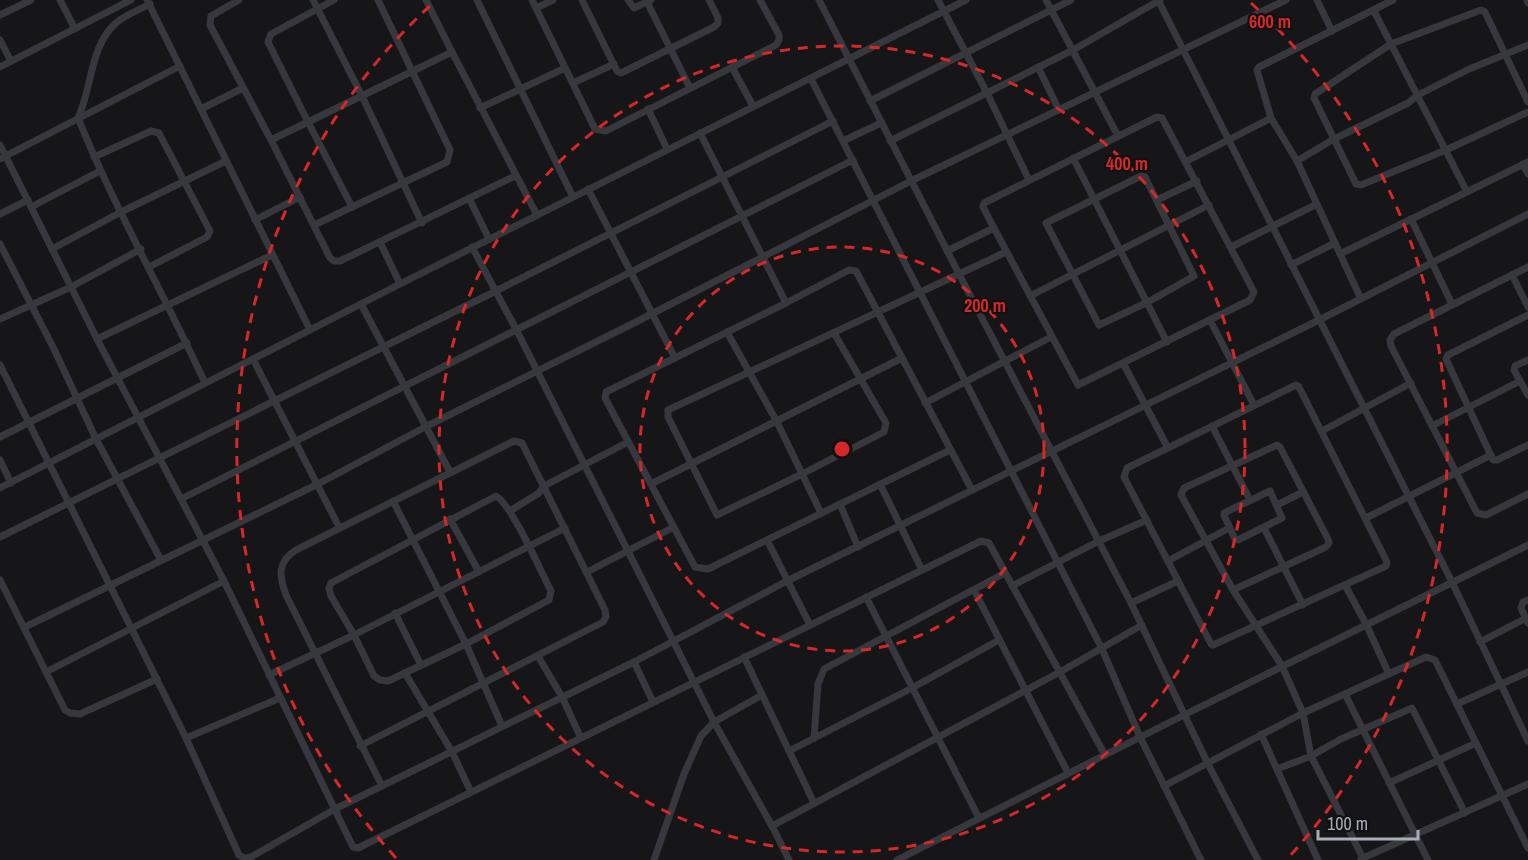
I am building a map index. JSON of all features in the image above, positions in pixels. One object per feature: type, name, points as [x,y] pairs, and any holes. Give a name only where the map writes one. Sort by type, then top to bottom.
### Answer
[{"type":"street","points":[[0,15],[32,0]]},
{"type":"street","points":[[60,0],[75,29]]},
{"type":"street","points":[[0,67],[131,0]]},
{"type":"street","points":[[239,0],[211,16],[209,22],[330,258],[334,261],[340,261],[422,223],[515,176]]},
{"type":"street","points":[[313,0],[362,96],[422,223]]},
{"type":"street","points":[[334,0],[271,34],[268,42],[352,207]]},
{"type":"street","points":[[314,225],[447,162],[450,157],[450,150],[414,71],[378,0]]},
{"type":"street","points":[[426,0],[537,215]]},
{"type":"street","points":[[477,0],[573,197]]},
{"type":"street","points":[[532,0],[596,129],[600,131],[776,45],[779,35],[760,0]]},
{"type":"street","points":[[536,8],[552,0]]},
{"type":"street","points":[[582,0],[617,71],[624,73],[718,23],[718,18],[709,0]]},
{"type":"street","points":[[628,0],[634,8],[649,1],[670,50],[690,88]]},
{"type":"street","points":[[819,0],[1131,603],[1208,764],[1258,860]]},
{"type":"street","points":[[938,0],[1029,180]]},
{"type":"street","points":[[0,488],[667,149],[966,0]]},
{"type":"street","points":[[1046,0],[1118,136]]},
{"type":"street","points":[[870,101],[1071,0]]},
{"type":"street","points":[[890,141],[1073,50],[1159,0],[1452,582],[1528,741]]},
{"type":"street","points":[[25,627],[318,484],[427,426],[911,181],[1286,0]]},
{"type":"street","points":[[1317,0],[1332,31]]},
{"type":"street","points":[[1361,299],[1297,161],[1271,118],[1257,74],[1259,67],[1393,0]]},
{"type":"street","points":[[205,383],[141,249],[100,171],[78,118],[87,95],[101,43],[118,21],[148,2],[310,330]]},
{"type":"street","points":[[1528,102],[1485,12],[1481,10],[1391,44],[1315,94],[1314,98],[1356,184],[1361,185],[1446,150],[1528,112]]},
{"type":"street","points":[[1374,11],[1467,192]]},
{"type":"street","points":[[0,40],[11,61]]},
{"type":"street","points":[[1297,161],[1334,139],[1467,70],[1528,45]]},
{"type":"street","points":[[271,140],[452,52]]},
{"type":"street","points":[[573,83],[614,64]]},
{"type":"street","points":[[3,158],[180,66]]},
{"type":"street","points":[[732,67],[753,106]]},
{"type":"street","points":[[1038,67],[1059,110]]},
{"type":"street","points":[[480,108],[565,68]]},
{"type":"street","points":[[811,79],[1102,649],[1140,737],[1201,860]]},
{"type":"street","points":[[201,109],[243,88]]},
{"type":"street","points":[[648,109],[667,149]]},
{"type":"street","points":[[1162,118],[1232,247],[1254,292],[1253,297],[1077,385],[983,207],[984,203],[1073,158],[1162,118]]},
{"type":"street","points":[[1186,161],[1271,118]]},
{"type":"street","points":[[0,537],[496,291],[833,120]]},
{"type":"street","points":[[843,141],[881,123]]},
{"type":"street","points":[[94,157],[151,131],[156,131],[184,181],[210,233],[207,237],[149,267]]},
{"type":"street","points":[[700,133],[786,303]]},
{"type":"street","points":[[0,145],[3,158],[224,581],[351,845],[355,849],[981,541],[988,543],[1105,755]]},
{"type":"street","points":[[1073,158],[1167,342]]},
{"type":"street","points":[[181,499],[853,160]]},
{"type":"street","points":[[52,249],[121,212],[226,161]]},
{"type":"street","points":[[1340,254],[1525,163],[1528,174]]},
{"type":"street","points":[[0,214],[29,204],[100,171]]},
{"type":"street","points":[[1141,176],[1145,177],[1194,276],[1148,302],[1099,325],[1046,223],[1095,198],[1141,176]]},
{"type":"street","points":[[1157,200],[1197,181]]},
{"type":"street","points":[[588,189],[675,358]]},
{"type":"street","points":[[255,220],[300,197]]},
{"type":"street","points":[[469,198],[489,239]]},
{"type":"street","points":[[1232,247],[1317,204]]},
{"type":"street","points":[[1030,296],[1209,206]]},
{"type":"street","points":[[0,365],[186,738],[240,855],[244,858],[251,858],[335,809],[634,662],[787,581],[1319,320],[1528,214]]},
{"type":"street","points":[[1411,219],[1452,304]]},
{"type":"street","points":[[947,251],[994,228]]},
{"type":"street","points":[[380,242],[400,284]]},
{"type":"street","points":[[1292,265],[1335,243]]},
{"type":"street","points":[[0,244],[78,399],[96,440],[161,560]]},
{"type":"street","points":[[472,248],[516,329],[714,722],[789,860]]},
{"type":"street","points":[[0,319],[71,287],[141,249]]},
{"type":"street","points":[[834,333],[886,423],[884,432],[717,515],[668,417],[668,410],[1006,252]]},
{"type":"street","points":[[97,339],[272,255]]},
{"type":"street","points":[[1528,267],[1394,334],[1390,340],[1391,346],[1477,513],[1482,516],[1528,494]]},
{"type":"street","points":[[950,450],[708,569],[702,569],[695,567],[605,398],[606,392],[849,270],[856,271],[972,490]]},
{"type":"street","points":[[1512,274],[1528,307]]},
{"type":"street","points":[[361,304],[450,472]]},
{"type":"street","points":[[1528,315],[1446,357],[1493,460],[1528,445]]},
{"type":"street","points":[[1210,320],[1254,405]]},
{"type":"street","points":[[727,332],[777,422],[821,513]]},
{"type":"street","points":[[925,403],[1051,337]]},
{"type":"street","points":[[0,437],[187,343]]},
{"type":"street","points":[[651,484],[902,358]]},
{"type":"street","points":[[253,359],[339,527]]},
{"type":"street","points":[[1528,360],[1515,366],[1514,370],[1528,394]]},
{"type":"street","points":[[1123,363],[1168,448]]},
{"type":"street","points":[[1432,426],[1520,381]]},
{"type":"street","points":[[1322,431],[1411,383]]},
{"type":"street","points":[[1296,385],[1299,387],[1387,562],[1386,566],[1303,605],[1216,645],[1210,644],[1124,477],[1124,472],[1126,468],[1254,405],[1296,385]]},
{"type":"street","points":[[1212,426],[1250,500]]},
{"type":"street","points":[[360,746],[603,622],[606,617],[605,610],[587,572],[522,444],[518,441],[339,527],[291,553],[280,568],[279,574],[286,596],[360,746],[382,786]]},
{"type":"street","points":[[510,511],[539,493],[544,486],[628,442]]},
{"type":"street","points":[[1233,590],[1326,548],[1329,543],[1304,492],[1277,445],[1184,488],[1181,495],[1233,590],[1282,666],[1303,713],[1311,756],[1361,859],[1528,784]]},
{"type":"street","points":[[1366,518],[1491,455]]},
{"type":"street","points":[[0,460],[11,483]]},
{"type":"street","points":[[880,484],[922,570]]},
{"type":"street","points":[[1270,492],[1282,519],[1238,540],[1235,539],[1224,513],[1250,500],[1270,492]]},
{"type":"street","points":[[1277,505],[1304,492]]},
{"type":"street","points":[[496,496],[510,511],[551,591],[549,600],[466,644],[388,681],[374,676],[331,596],[329,588],[331,583],[496,496]]},
{"type":"street","points":[[393,501],[466,644],[502,726]]},
{"type":"street","points":[[840,504],[858,546]]},
{"type":"street","points":[[450,519],[479,572]]},
{"type":"street","points":[[1012,586],[1099,541],[1147,520]]},
{"type":"street","points":[[587,572],[674,527]]},
{"type":"street","points":[[269,675],[354,635],[565,528]]},
{"type":"street","points":[[1168,561],[1229,528]]},
{"type":"street","points":[[1264,528],[1303,605]]},
{"type":"street","points":[[767,540],[810,625]]},
{"type":"street","points":[[897,860],[1528,545]]},
{"type":"street","points":[[814,738],[818,684],[825,669],[1005,573]]},
{"type":"street","points":[[0,580],[65,710],[80,714],[157,679]]},
{"type":"street","points":[[46,672],[224,581]]},
{"type":"street","points":[[1131,603],[1178,581]]},
{"type":"street","points":[[1345,585],[1389,674]]},
{"type":"street","points":[[974,590],[1068,774]]},
{"type":"street","points":[[866,597],[979,818]]},
{"type":"street","points":[[1480,642],[1527,621],[1521,606],[1528,600]]},
{"type":"street","points":[[395,613],[421,665]]},
{"type":"street","points":[[772,826],[1142,626]]},
{"type":"street","points":[[789,751],[999,640]]},
{"type":"street","points":[[537,656],[562,697],[581,738]]},
{"type":"street","points":[[744,657],[814,803]]},
{"type":"street","points":[[1164,786],[1303,713],[1426,657],[1431,657],[1435,660],[1528,848]]},
{"type":"street","points":[[634,662],[653,702]]},
{"type":"street","points":[[1456,704],[1528,672]]},
{"type":"street","points":[[405,673],[452,752],[471,792]]},
{"type":"street","points":[[1345,694],[1428,860]]},
{"type":"street","points":[[654,860],[692,753],[701,736],[714,722],[762,695]]},
{"type":"street","points":[[186,738],[280,698]]},
{"type":"street","points":[[1277,769],[1311,756],[1363,729],[1412,708],[1465,813]]},
{"type":"street","points":[[1262,735],[1318,860]]},
{"type":"street","points":[[1389,783],[1476,743]]}]
